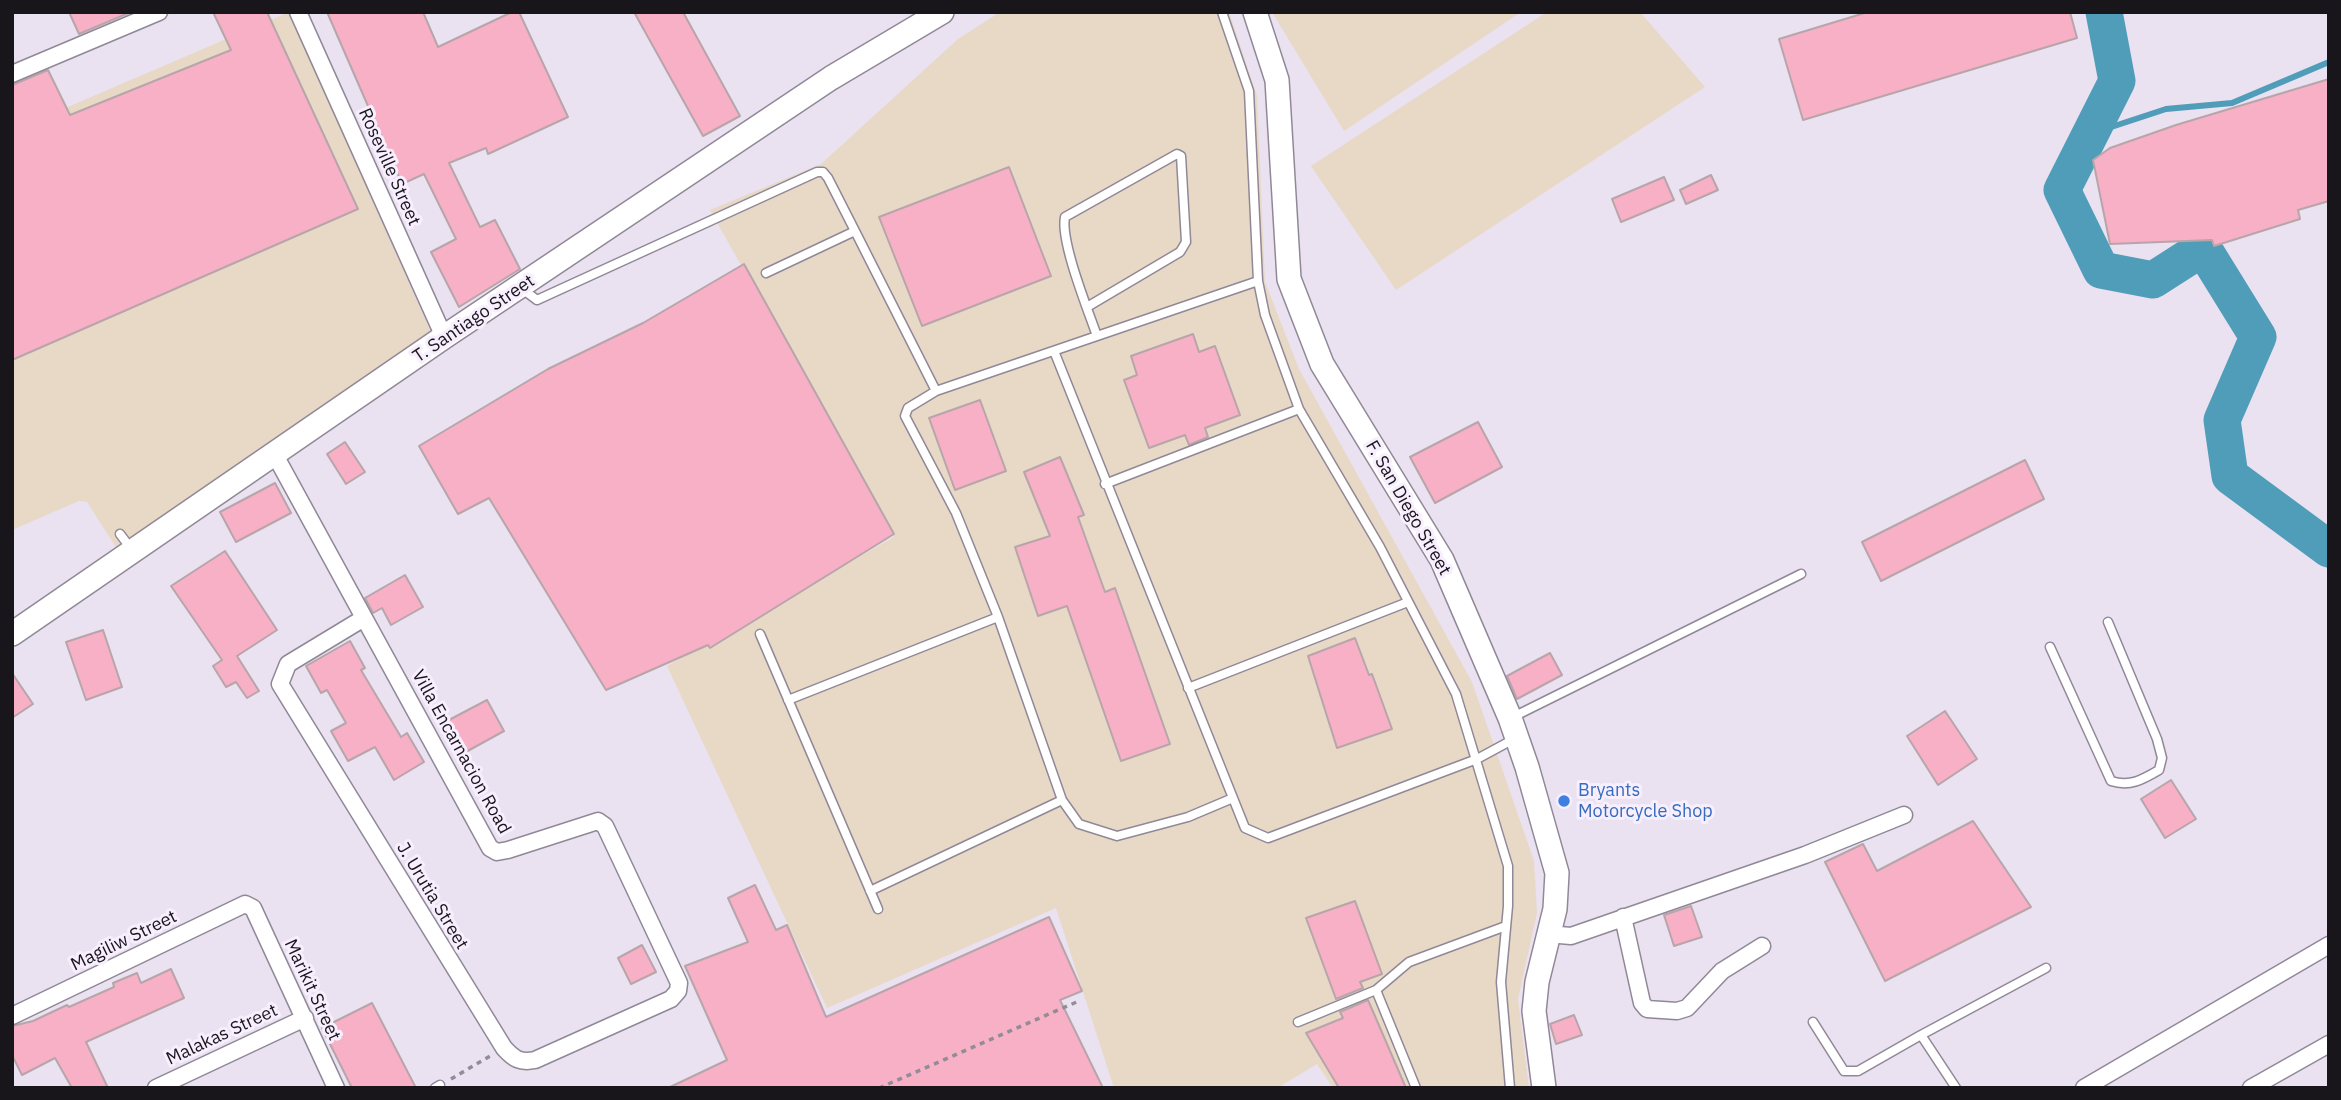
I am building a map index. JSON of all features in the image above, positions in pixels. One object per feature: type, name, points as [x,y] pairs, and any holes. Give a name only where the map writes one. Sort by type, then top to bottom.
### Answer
[{"type":"main road","name":"T. Santiago Street","points":[[12,634],[134,553],[444,337],[521,288],[831,78],[942,12]]},
{"type":"main road","name":"F. San Diego Street","points":[[1255,12],[1277,80],[1289,279],[1300,312],[1322,364],[1442,560],[1513,728],[1557,873],[1555,909],[1536,982],[1534,1011],[1544,1088]]},
{"type":"street","points":[[12,74],[159,12]]},
{"type":"street","name":"Roseville Street","points":[[298,12],[444,337]]},
{"type":"street","name":"Villa Encarnacion Road","points":[[275,455],[490,848],[497,852],[508,850],[598,821],[605,826],[679,983],[678,991],[671,999],[535,1060],[523,1062],[514,1059],[504,1048]]},
{"type":"street","name":"J. Urutia Street","points":[[364,618],[288,664],[281,684],[504,1048]]},
{"type":"street","points":[[1548,934],[1571,936],[1805,855],[1904,815]]},
{"type":"street","name":"Magiliw Street","points":[[12,1016],[245,904],[253,908]]},
{"type":"street","name":"Marikit Street","points":[[253,908],[336,1088]]},
{"type":"street","points":[[1623,917],[1642,1003],[1647,1009],[1677,1011],[1688,1008],[1722,971],[1762,946]]},
{"type":"street","points":[[2086,1087],[2329,945]]},
{"type":"street","name":"Malakas Street","points":[[156,1088],[305,1018]]},
{"type":"street","points":[[2250,1088],[2329,1044]]},
{"type":"lane","points":[[1222,12],[1249,91],[1258,281],[1265,315],[1299,409],[1380,547],[1456,694],[1508,866],[1501,982],[1510,1088]]},
{"type":"lane","points":[[1087,307],[1180,251],[1186,242],[1183,159],[1177,154],[1067,213],[1063,224],[1087,307],[1097,336]]},
{"type":"lane","points":[[521,288],[537,300],[817,172],[824,172],[936,391]]},
{"type":"lane","points":[[766,273],[855,231]]},
{"type":"lane","points":[[1233,798],[1188,817],[1117,836],[1079,824],[1062,800],[998,617],[956,513],[905,416],[908,408],[936,391],[1258,281]]},
{"type":"lane","points":[[1054,351],[1245,828],[1268,838],[1477,759],[1513,728],[1801,574]]},
{"type":"lane","points":[[1105,484],[1299,409]]},
{"type":"lane","points":[[120,534],[134,553]]},
{"type":"lane","points":[[1188,688],[1408,602]]},
{"type":"lane","points":[[788,700],[998,617]]},
{"type":"lane","points":[[2050,647],[2111,781],[2126,785],[2144,779],[2159,770],[2162,758],[2157,739],[2108,622]]},
{"type":"lane","points":[[760,634],[878,909]]},
{"type":"lane","points":[[870,891],[1062,800]]},
{"type":"lane","points":[[1298,1022],[1376,990],[1409,962],[1506,926]]},
{"type":"lane","points":[[1813,1022],[1844,1071],[1858,1071],[2046,968]]},
{"type":"lane","points":[[1376,990],[1416,1088]]},
{"type":"lane","points":[[1921,1035],[1956,1088]]},
{"type":"path","points":[[879,1088],[1079,1001]]},
{"type":"path","points":[[437,1086],[504,1048]]},
{"type":"shaded area","points":[[289,12],[432,335],[119,552],[87,502],[79,501],[12,530],[12,131]]},
{"type":"shaded area","points":[[1000,12],[1229,12],[1257,96],[1265,282],[1299,369],[1472,682],[1534,861],[1537,913],[1518,999],[1529,1088],[1333,1088],[1317,1064],[1277,1088],[1114,1088],[1056,908],[827,1008],[667,666],[894,537],[710,210],[821,164],[958,39]]},
{"type":"shaded area","points":[[1272,12],[1521,12],[1344,131]]},
{"type":"shaded area","points":[[1547,12],[1640,12],[1705,87],[1396,290],[1311,166]]},
{"type":"building","points":[[69,12],[131,12],[79,34]]},
{"type":"building","points":[[213,12],[267,12],[358,209],[12,360],[12,85],[48,70],[70,115],[231,50]]},
{"type":"building","points":[[327,12],[423,12],[438,47],[512,12],[519,12],[568,117],[488,154],[486,148],[449,163],[480,227],[495,220],[520,269],[459,307],[431,252],[456,239],[424,174],[402,184]]},
{"type":"building","points":[[634,12],[683,12],[740,116],[703,136]]},
{"type":"building","points":[[1868,12],[2070,12],[2077,38],[1803,120],[1779,39]]},
{"type":"building","points":[[2329,79],[2329,201],[2298,210],[2300,219],[2214,246],[2212,240],[2110,244],[2093,160],[2110,148],[2176,125]]},
{"type":"building","points":[[1009,167],[1051,276],[922,326],[879,217]]},
{"type":"building","points":[[1711,175],[1718,190],[1686,204],[1680,190]]},
{"type":"building","points":[[1664,177],[1674,200],[1621,222],[1612,199]]},
{"type":"building","points":[[744,264],[894,534],[710,648],[708,645],[606,690],[489,498],[458,514],[419,446],[548,369],[643,323]]},
{"type":"building","points":[[1193,334],[1199,352],[1215,346],[1240,415],[1205,428],[1208,437],[1189,445],[1185,435],[1149,448],[1124,380],[1137,375],[1131,356]]},
{"type":"building","points":[[980,400],[1006,471],[955,490],[929,418]]},
{"type":"building","points":[[1478,422],[1502,467],[1435,503],[1410,457]]},
{"type":"building","points":[[345,442],[365,472],[346,484],[327,454]]},
{"type":"building","points":[[1060,457],[1084,515],[1078,517],[1105,592],[1115,588],[1170,744],[1121,761],[1067,606],[1038,616],[1015,547],[1050,536],[1024,472]]},
{"type":"building","points":[[2025,460],[2044,499],[1881,581],[1862,542]]},
{"type":"building","points":[[275,483],[291,513],[236,542],[220,512]]},
{"type":"building","points":[[225,551],[277,630],[237,656],[259,691],[247,698],[236,682],[226,687],[213,666],[222,660],[171,586]]},
{"type":"building","points":[[405,575],[423,607],[391,625],[382,608],[373,613],[365,598]]},
{"type":"building","points":[[103,630],[122,687],[86,700],[66,642]]},
{"type":"building","points":[[1355,638],[1369,675],[1372,674],[1392,729],[1337,748],[1308,656]]},
{"type":"building","points":[[350,641],[365,668],[361,670],[401,737],[407,733],[424,762],[394,780],[375,747],[348,761],[331,731],[346,723],[327,690],[321,693],[306,666]]},
{"type":"building","points":[[1550,653],[1562,675],[1517,699],[1507,676]]},
{"type":"building","points":[[12,673],[33,704],[12,718]]},
{"type":"building","points":[[487,700],[504,731],[464,753],[447,721]]},
{"type":"building","points":[[1945,711],[1977,759],[1938,785],[1907,736]]},
{"type":"building","points":[[2171,780],[2196,819],[2165,838],[2141,799]]},
{"type":"building","points":[[1973,821],[2031,907],[1885,981],[1825,862],[1863,844],[1877,871]]},
{"type":"building","points":[[755,885],[776,930],[787,925],[826,1017],[1049,917],[1082,991],[1060,1000],[1103,1088],[668,1088],[727,1060],[685,966],[748,942],[728,898]]},
{"type":"building","points":[[1355,901],[1382,974],[1360,982],[1363,988],[1336,999],[1306,918]]},
{"type":"building","points":[[1691,906],[1702,937],[1674,946],[1664,915]]},
{"type":"building","points":[[642,945],[656,972],[631,984],[618,958]]},
{"type":"building","points":[[171,969],[184,998],[86,1042],[108,1088],[72,1088],[55,1058],[22,1075],[12,1055],[12,1026],[33,1021],[67,1005],[69,1007],[114,987],[113,983],[137,973],[141,983]]},
{"type":"building","points":[[1368,1000],[1406,1088],[1339,1088],[1306,1033],[1343,1018],[1340,1012]]},
{"type":"building","points":[[372,1003],[416,1088],[352,1088],[322,1028]]},
{"type":"building","points":[[1574,1015],[1582,1035],[1556,1044],[1550,1024]]},
{"type":"waterway","points":[[2104,12],[2117,81],[2062,190],[2101,270],[2153,280],[2203,248],[2258,337],[2222,420],[2230,476],[2329,549]]},
{"type":"waterway","points":[[2090,134],[2166,109],[2232,103],[2329,62]]},
{"type":"place","name":"Bryants Motorcycle Shop","points":[[1564,801]]}]
